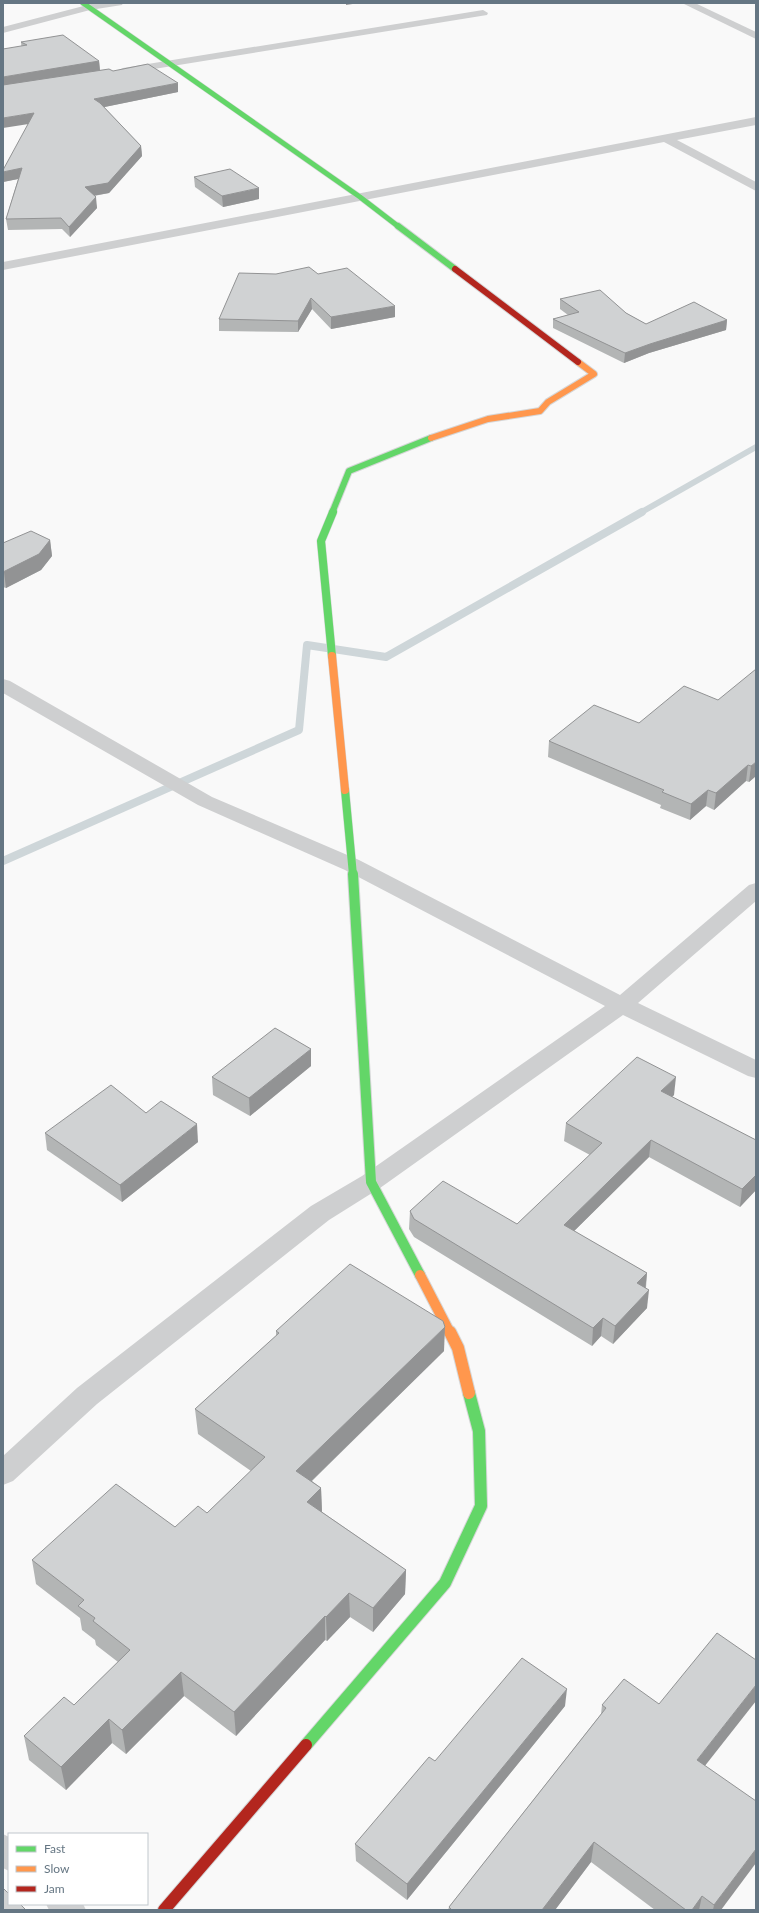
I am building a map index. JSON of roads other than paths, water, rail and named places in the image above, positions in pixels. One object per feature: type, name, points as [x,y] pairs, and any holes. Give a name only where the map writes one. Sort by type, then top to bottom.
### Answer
[{"type":"street","points":[[7,29],[86,5],[118,3]]},
{"type":"street","points":[[113,73],[483,12],[465,3]]},
{"type":"street","points":[[687,3],[756,36]]},
{"type":"street","points":[[86,5],[168,64],[241,113],[360,197],[594,374],[548,402],[540,411],[488,419],[455,430],[349,471],[321,541],[352,865],[371,1182],[458,1348],[479,1431],[481,1506],[445,1583],[164,1910]]},
{"type":"street","points":[[3,266],[756,121]]},
{"type":"street","points":[[665,138],[756,187]]},
{"type":"street","points":[[3,685],[205,801],[352,865],[622,1005],[756,1070]]},
{"type":"street","points":[[3,1473],[87,1396],[320,1213],[371,1182],[622,1005],[756,890]]},
{"type":"waterway","points":[[640,513],[756,447]]},
{"type":"waterway","points":[[3,861],[299,730],[307,645],[386,657],[642,512]]}]
